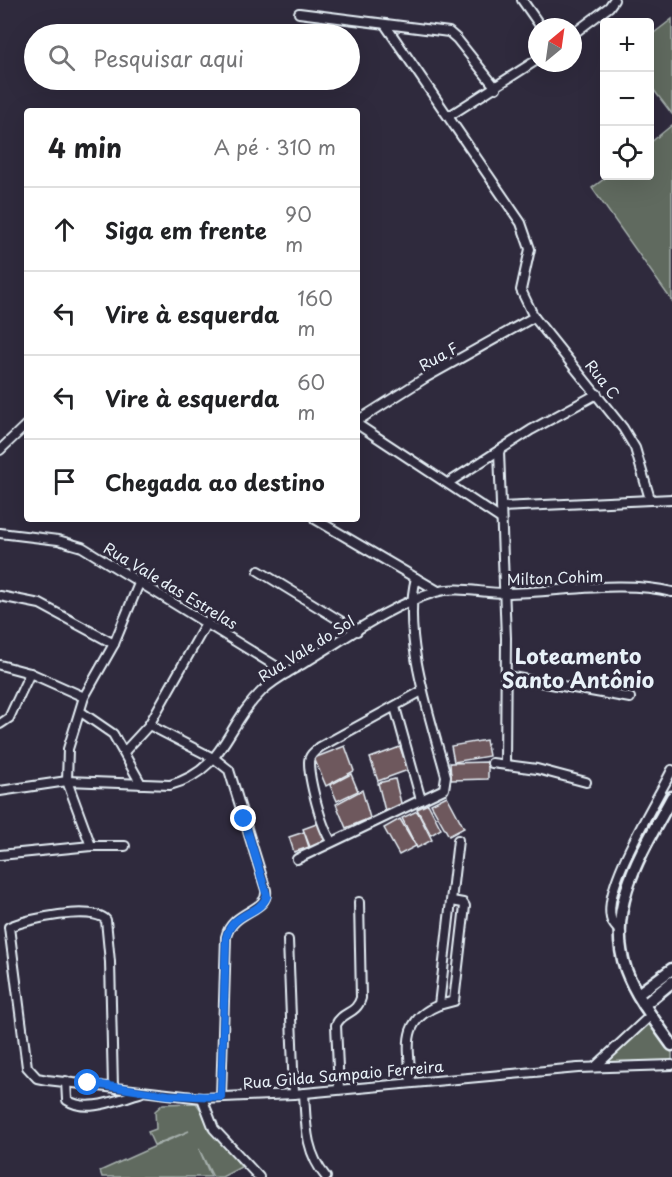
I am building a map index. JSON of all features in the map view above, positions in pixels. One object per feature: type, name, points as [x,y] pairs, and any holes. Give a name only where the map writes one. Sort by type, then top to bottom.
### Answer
[{"type":"street","points":[[522,0],[535,18]]},
{"type":"street","points":[[582,27],[612,4],[621,0]]},
{"type":"street","points":[[298,13],[386,26],[448,32],[457,39],[496,88]]},
{"type":"street","points":[[386,26],[449,116],[528,66]]},
{"type":"street","name":"Rua C","points":[[449,116],[503,194],[528,238],[530,258],[522,283],[522,293],[534,317],[597,394],[635,448],[650,499]]},
{"type":"street","name":"Rua F","points":[[360,420],[425,378],[534,317]]},
{"type":"street","points":[[448,483],[597,394]]},
{"type":"street","points":[[360,424],[501,519]]},
{"type":"street","points":[[0,450],[24,427]]},
{"type":"street","points":[[499,451],[505,593],[505,763]]},
{"type":"street","points":[[501,507],[672,499]]},
{"type":"street","points":[[320,522],[438,591]]},
{"type":"street","name":"Rua Vale das Estrelas","points":[[0,533],[72,543],[140,581],[287,673]]},
{"type":"street","points":[[258,571],[357,631]]},
{"type":"street","points":[[297,859],[444,789],[446,781],[422,691],[412,602],[416,578]]},
{"type":"street","points":[[91,846],[68,781],[68,749],[84,697],[114,644],[140,581]]},
{"type":"street","name":"Milton Cohim","points":[[438,591],[505,593],[635,587],[672,591]]},
{"type":"street","name":"Rua Vale do Sol","points":[[215,759],[244,710],[263,690],[357,631],[438,591]]},
{"type":"street","points":[[0,596],[40,604],[114,644]]},
{"type":"street","points":[[124,752],[149,725],[207,622]]},
{"type":"street","points":[[0,665],[30,673],[84,697]]},
{"type":"street","points":[[0,724],[9,718],[30,673]]},
{"type":"street","points":[[506,676],[630,698]]},
{"type":"street","points":[[331,841],[315,795],[309,763],[312,754],[320,747],[422,691]]},
{"type":"street","points":[[395,707],[422,800]]},
{"type":"street","points":[[81,712],[113,734],[141,784]]},
{"type":"street","points":[[149,725],[215,759],[229,770],[267,894],[263,904],[230,924],[226,938],[221,1097]]},
{"type":"street","points":[[0,791],[68,781],[170,785],[183,782],[202,772],[215,759]]},
{"type":"street","points":[[492,763],[505,763],[586,782]]},
{"type":"street","points":[[621,933],[611,921],[610,915],[615,884],[672,770]]},
{"type":"street","points":[[672,797],[631,874],[620,918],[626,969],[644,1005],[672,1045]]},
{"type":"street","points":[[439,1005],[458,840]]},
{"type":"street","points":[[0,855],[91,846],[125,846]]},
{"type":"street","points":[[411,1082],[410,1035],[413,1023],[418,1015],[454,1001],[465,906],[463,903],[452,901]]},
{"type":"street","points":[[339,1089],[336,1025],[338,1020],[357,1008],[361,998],[358,902]]},
{"type":"street","name":"Rua Gilda Sampaio Ferreira","points":[[113,1087],[106,920],[97,914],[29,920],[8,928],[27,1067],[38,1078],[202,1098],[294,1094],[595,1067],[672,1065]]},
{"type":"street","points":[[288,940],[294,1094]]},
{"type":"street","points":[[638,994],[671,974]]},
{"type":"street","points":[[644,1005],[671,974]]},
{"type":"street","points":[[595,1067],[651,1015]]},
{"type":"street","points":[[66,1081],[67,1100],[77,1106],[100,1104],[143,1092]]},
{"type":"street","points":[[304,1093],[308,1145],[312,1159],[326,1177]]},
{"type":"street","points":[[202,1098],[214,1129],[259,1177]]},
{"type":"green space","points":[[672,19],[672,114],[654,90],[654,33]]},
{"type":"green space","points":[[672,125],[672,301],[592,188],[603,180],[654,180],[654,140]]},
{"type":"green space","points":[[651,1015],[672,1046],[672,1065],[595,1067]]},
{"type":"green space","points":[[196,1103],[241,1167],[222,1177],[213,1177],[199,1149],[211,1177],[102,1177],[100,1171],[189,1131],[154,1145],[148,1132],[156,1129],[155,1111],[163,1104]]},
{"type":"building","points":[[486,740],[489,756],[454,762],[451,746]]},
{"type":"building","points":[[345,746],[354,771],[326,786],[314,758]]},
{"type":"building","points":[[400,747],[408,770],[378,781],[370,758]]},
{"type":"building","points":[[488,762],[488,779],[451,780],[450,763]]},
{"type":"building","points":[[351,774],[358,791],[337,801],[330,785]]},
{"type":"building","points":[[395,779],[402,807],[385,811],[378,783]]},
{"type":"building","points":[[362,790],[370,818],[346,828],[336,804]]},
{"type":"building","points":[[447,796],[464,828],[449,836],[431,804]]},
{"type":"building","points":[[428,804],[441,829],[431,835],[417,809]]},
{"type":"building","points":[[417,811],[432,840],[417,848],[402,818]]},
{"type":"building","points":[[400,819],[416,846],[399,855],[384,828]]},
{"type":"building","points":[[322,822],[329,840],[310,847],[303,829]]},
{"type":"building","points":[[304,832],[309,847],[294,852],[289,837]]},
{"type":"district","name":"Loteamento Santo Antônio","points":[[578,667]]},
{"type":"route","points":[[88,1083],[168,1095],[221,1097],[227,931],[233,921],[263,904],[267,896],[244,819]]}]
